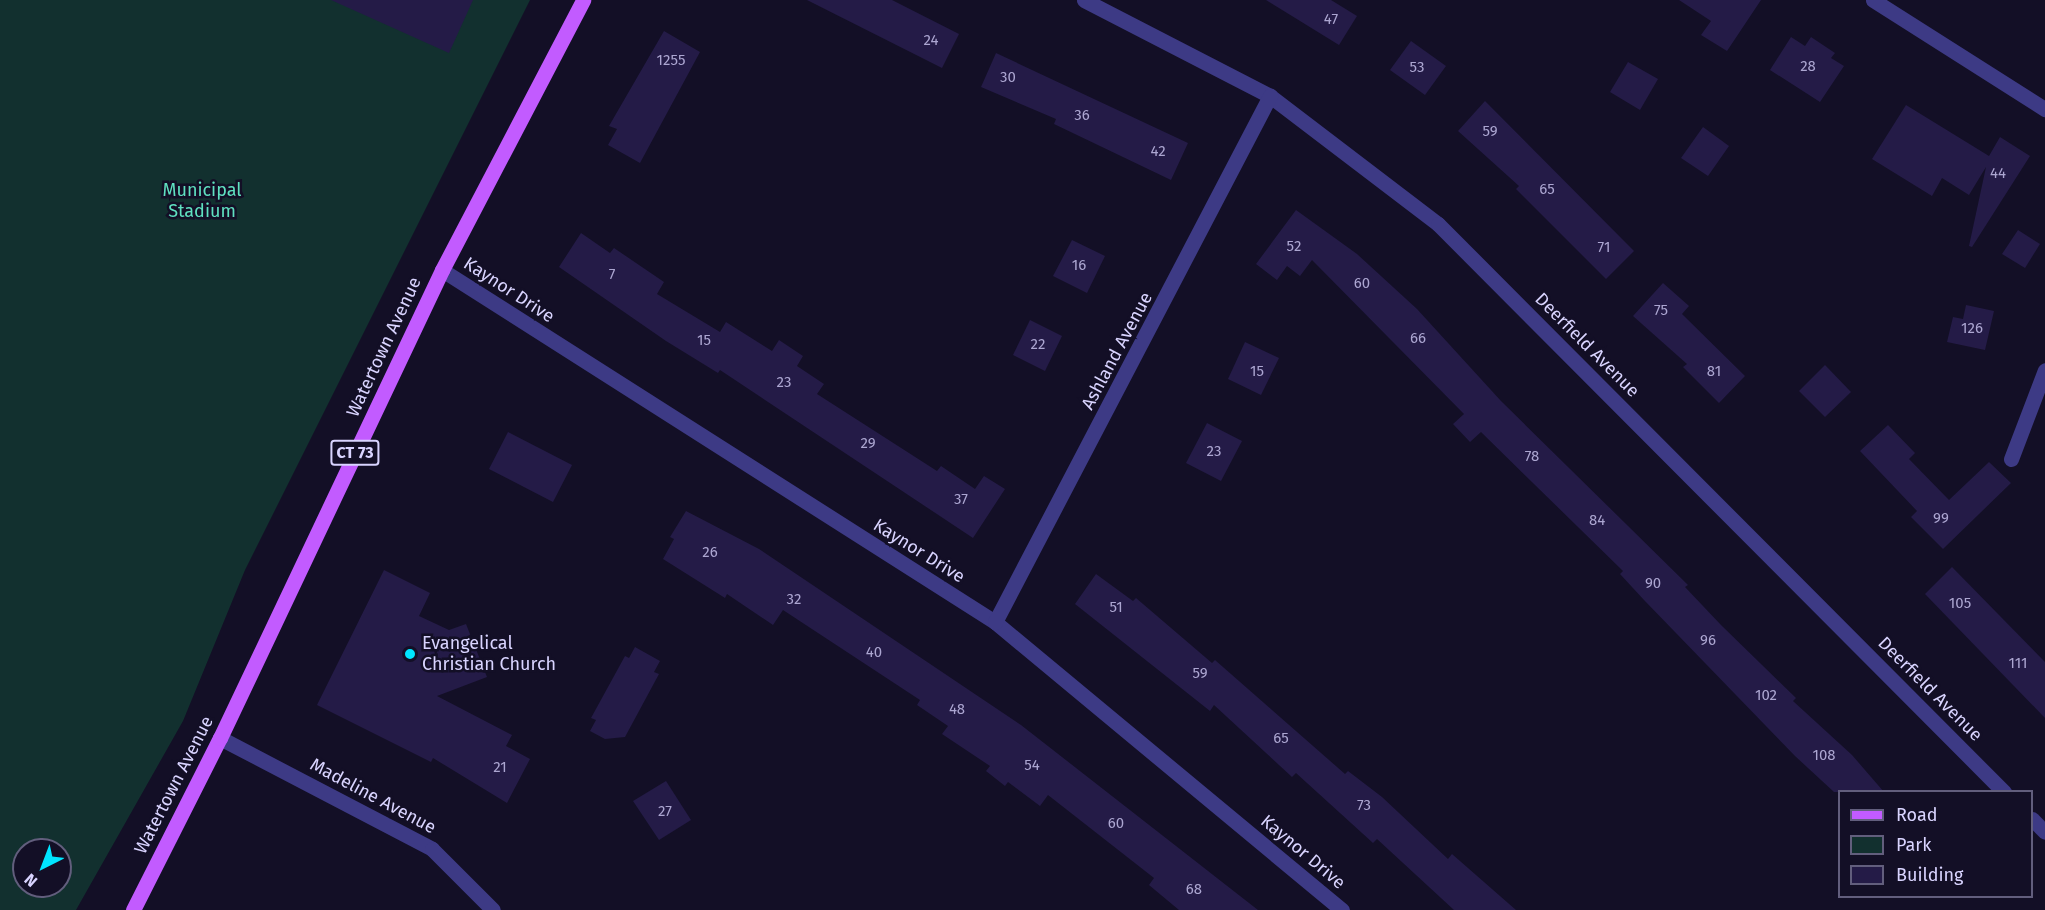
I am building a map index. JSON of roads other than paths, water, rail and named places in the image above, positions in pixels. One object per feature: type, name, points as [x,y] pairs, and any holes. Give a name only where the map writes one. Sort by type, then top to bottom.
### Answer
[{"type":"main road","name":"Watertown Avenue","points":[[133,910],[220,738],[442,270],[583,0]]},
{"type":"street","name":"Deerfield Avenue","points":[[1084,0],[1270,96],[1438,224],[2002,790]]},
{"type":"street","points":[[1873,0],[2045,109]]},
{"type":"street","name":"Ashland Avenue","points":[[995,622],[1270,96]]},
{"type":"street","name":"Kaynor Drive","points":[[442,270],[995,622],[1342,910]]},
{"type":"street","points":[[2011,459],[2045,370]]},
{"type":"street","name":"Madeline Avenue","points":[[220,738],[432,849],[493,910]]},
{"type":"street","points":[[2033,821],[2045,832]]},
{"type":"place","name":"Evangelical Christian Church","points":[[410,654]]},
{"type":"park label","name":"Municipal Stadium","points":[[202,201]]}]
